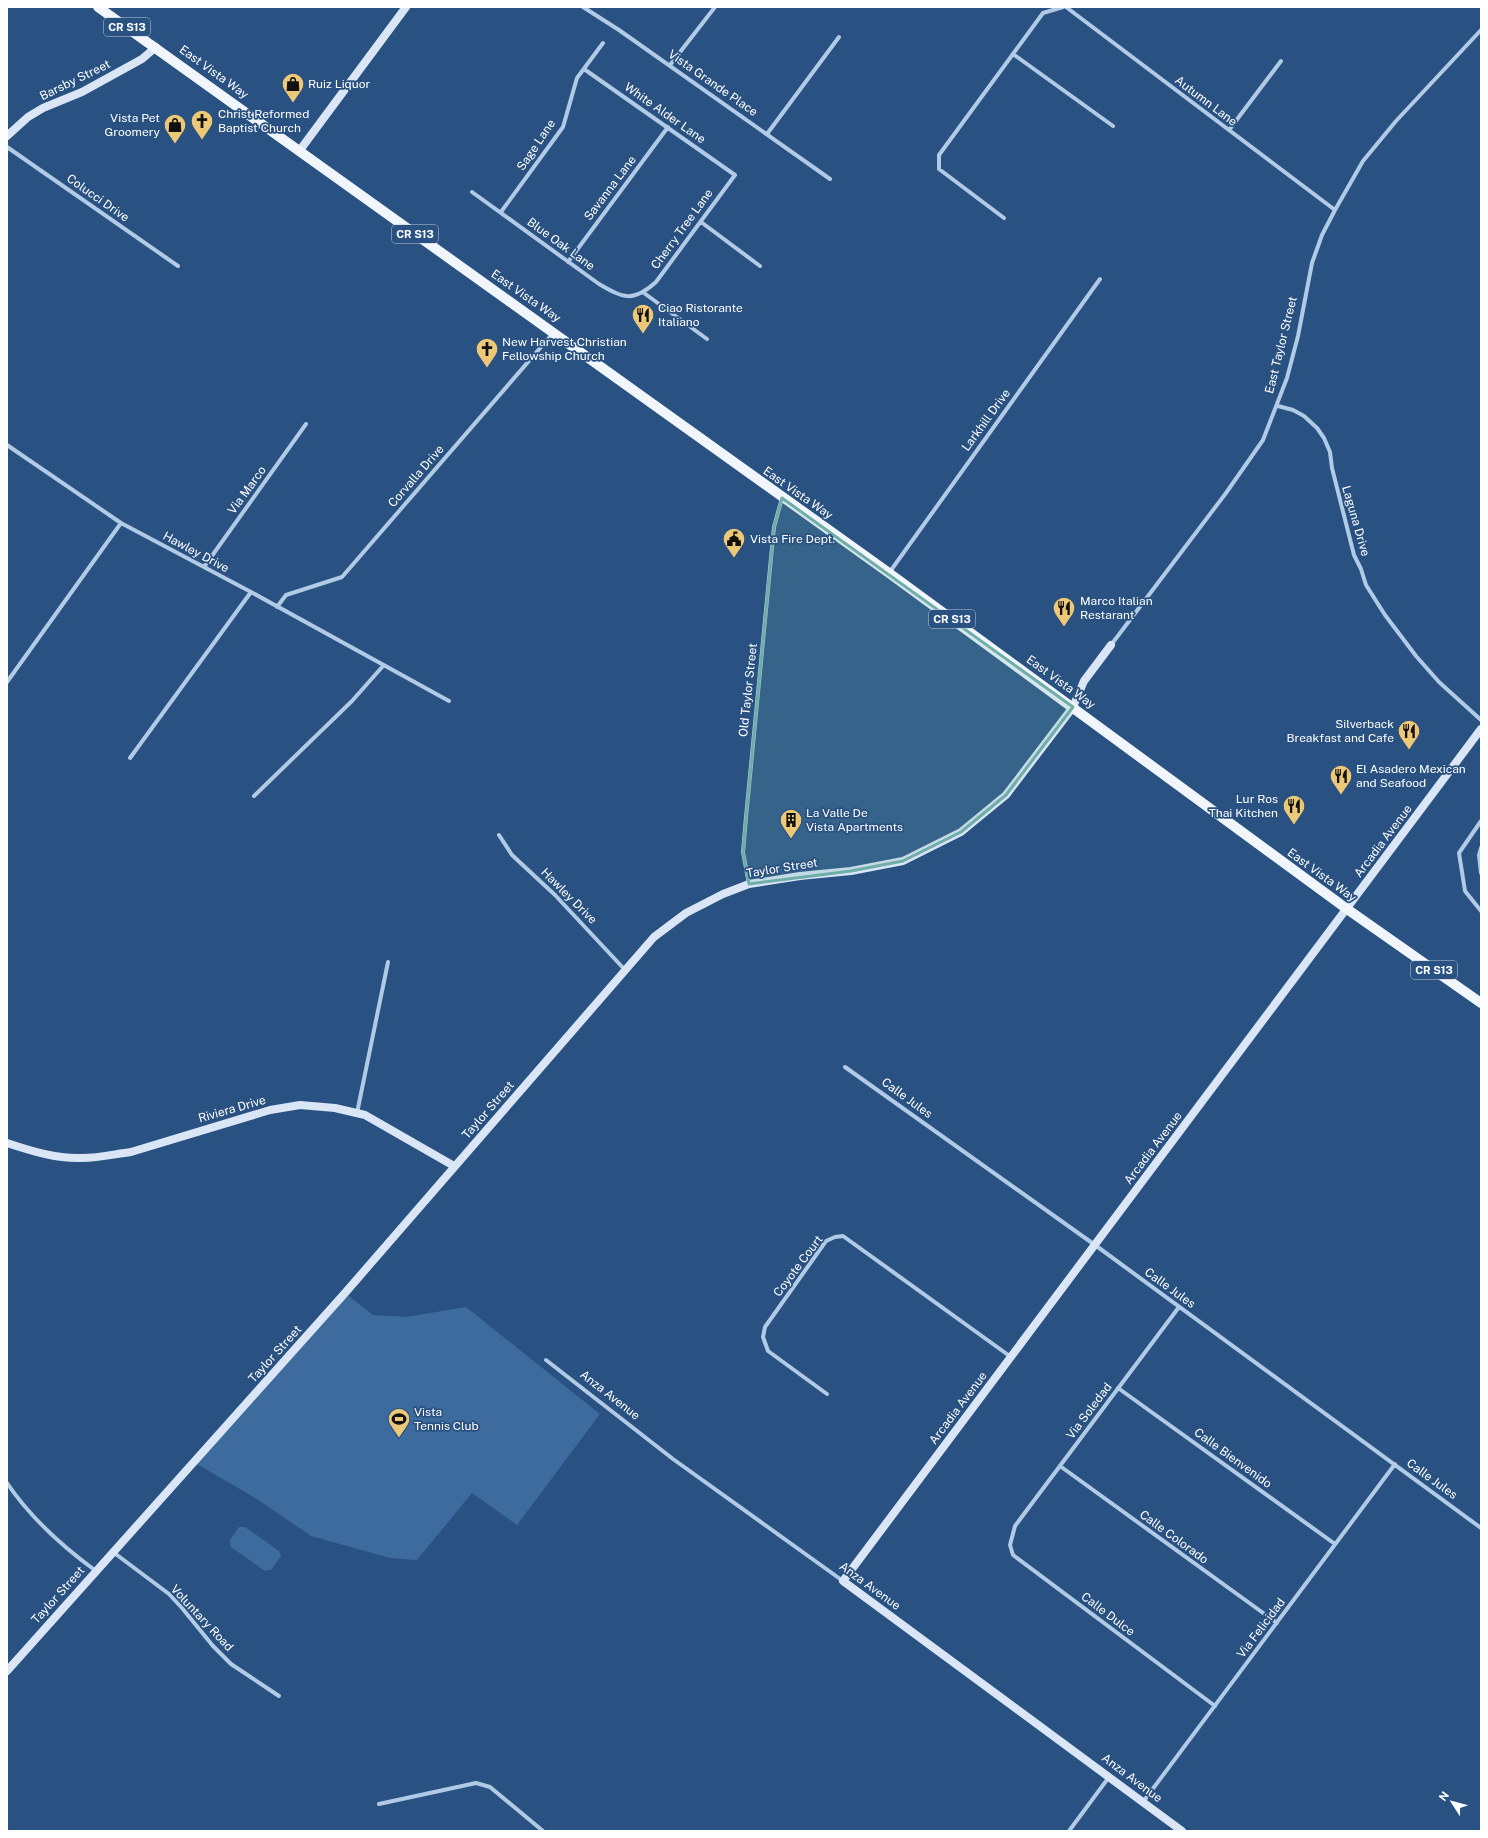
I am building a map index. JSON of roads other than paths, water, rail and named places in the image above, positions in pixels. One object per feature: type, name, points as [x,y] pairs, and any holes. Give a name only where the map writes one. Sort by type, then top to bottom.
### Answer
[{"type":"main road","name":"East Vista Way","points":[[98,7],[554,332],[782,498],[889,573],[1347,909],[1481,1003]]},
{"type":"street","points":[[300,150],[406,7]]},
{"type":"street","name":"Vista Grande Place","points":[[583,7],[620,30],[670,65],[830,180]]},
{"type":"street","points":[[670,65],[715,7]]},
{"type":"street","points":[[1004,218],[939,169],[939,155],[1043,13],[1063,7]]},
{"type":"street","name":"Autumn Lane","points":[[1066,7],[1335,210]]},
{"type":"street","name":"East Taylor Street","points":[[1073,707],[1084,681],[1226,493],[1263,440],[1278,406],[1296,342],[1312,263],[1322,235],[1364,161],[1396,121],[1481,30]]},
{"type":"street","points":[[767,134],[839,37]]},
{"type":"street","name":"Sage Lane","points":[[501,212],[563,127],[577,78],[603,43]]},
{"type":"street","name":"Barsby Street","points":[[7,136],[28,117],[43,108],[82,92],[142,59],[156,47]]},
{"type":"street","points":[[1013,54],[1113,126]]},
{"type":"street","points":[[1229,130],[1281,61]]},
{"type":"street","name":"White Alder Lane","points":[[584,69],[668,127],[735,176]]},
{"type":"street","name":"Savanna Lane","points":[[568,262],[668,127]]},
{"type":"street","name":"Colucci Drive","points":[[7,147],[178,266]]},
{"type":"street","name":"Cherry Tree Lane","points":[[644,293],[656,282],[735,176]]},
{"type":"street","name":"Blue Oak Lane","points":[[472,192],[568,262],[618,295],[634,296],[644,293]]},
{"type":"street","points":[[701,222],[760,266]]},
{"type":"street","name":"Larkhill Drive","points":[[889,573],[1100,279]]},
{"type":"street","points":[[644,293],[707,339]]},
{"type":"street","name":"Corvalla Drive","points":[[277,607],[286,595],[342,577],[554,332]]},
{"type":"street","name":"Laguna Drive","points":[[1278,406],[1293,410],[1304,416],[1317,428],[1324,438],[1330,452],[1332,468],[1354,555],[1361,569],[1366,585],[1385,615],[1416,656],[1439,682],[1481,720]]},
{"type":"street","name":"Via Marco","points":[[204,567],[306,424]]},
{"type":"street","name":"Hawley Drive","points":[[7,445],[121,523],[449,701]]},
{"type":"street","name":"Old Taylor Street","points":[[749,884],[743,852],[745,824],[774,527],[782,498]]},
{"type":"street","points":[[7,682],[121,523]]},
{"type":"street","points":[[130,758],[250,592]]},
{"type":"street","points":[[254,796],[352,701],[383,666]]},
{"type":"street","name":"Taylor Street","points":[[7,1671],[324,1317],[654,937],[686,913],[723,894],[749,884],[800,876],[851,871],[903,861],[961,832],[1006,794],[1073,707]]},
{"type":"street","name":"Arcadia Avenue","points":[[843,1581],[1481,729]]},
{"type":"street","points":[[1481,821],[1459,854],[1464,890],[1481,911]]},
{"type":"street","name":"Hawley Drive","points":[[499,835],[512,855],[555,895],[626,971]]},
{"type":"street","points":[[1481,848],[1479,855],[1481,873]]},
{"type":"street","points":[[358,1113],[388,962]]},
{"type":"street","name":"Calle Jules","points":[[845,1067],[1095,1245],[1481,1528]]},
{"type":"street","name":"Riviera Drive","points":[[7,1143],[39,1153],[82,1158],[131,1152],[270,1110],[300,1105],[335,1108],[358,1113],[378,1122],[454,1166]]},
{"type":"street","name":"Coyote Court","points":[[827,1394],[768,1351],[762,1337],[765,1327],[826,1241],[834,1237],[843,1236],[1011,1358]]},
{"type":"street","name":"Via Soledad","points":[[1015,1526],[1180,1307]]},
{"type":"street","name":"Anza Avenue","points":[[546,1360],[673,1459],[1110,1776],[1143,1803],[1182,1831]]},
{"type":"street","name":"Calle Bienvenido","points":[[1118,1388],[1335,1544]]},
{"type":"street","name":"Via Felicidad","points":[[1143,1803],[1395,1464]]},
{"type":"street","name":"Calle Colorado","points":[[1060,1466],[1276,1623]]},
{"type":"street","points":[[7,1483],[40,1523],[75,1556],[96,1571]]},
{"type":"street","name":"Calle Dulce","points":[[1015,1526],[1010,1545],[1013,1555],[1215,1706]]},
{"type":"street","name":"Voluntary Road","points":[[112,1552],[169,1594],[213,1646],[231,1664],[279,1696]]},
{"type":"street","points":[[1069,1831],[1110,1776]]},
{"type":"street","points":[[379,1804],[476,1783],[490,1787],[543,1831]]},
{"type":"place","name":"Ruiz Liquor","points":[[293,104]]},
{"type":"place","name":"Christ Reformed Baptist Church","points":[[202,140]]},
{"type":"place","name":"Vista Pet Groomery","points":[[175,144]]},
{"type":"place","name":"Ciao Ristorante Italiano","points":[[643,334]]},
{"type":"place","name":"New Harvest Christian Fellowship Church","points":[[487,368]]},
{"type":"place","name":"Vista Fire Dept.","points":[[734,558]]},
{"type":"place","name":"Marco Italian Restarant","points":[[1064,628]]},
{"type":"place","name":"Silverback Breakfast and Cafe","points":[[1409,750]]},
{"type":"place","name":"El Asadero Mexican and Seafood","points":[[1341,796]]},
{"type":"place","name":"Lur Ros Thai Kitchen","points":[[1294,826]]},
{"type":"place","name":"La Valle De Vista Apartments","points":[[791,840]]},
{"type":"place","name":"Vista Tennis Club","points":[[399,1438]]}]
